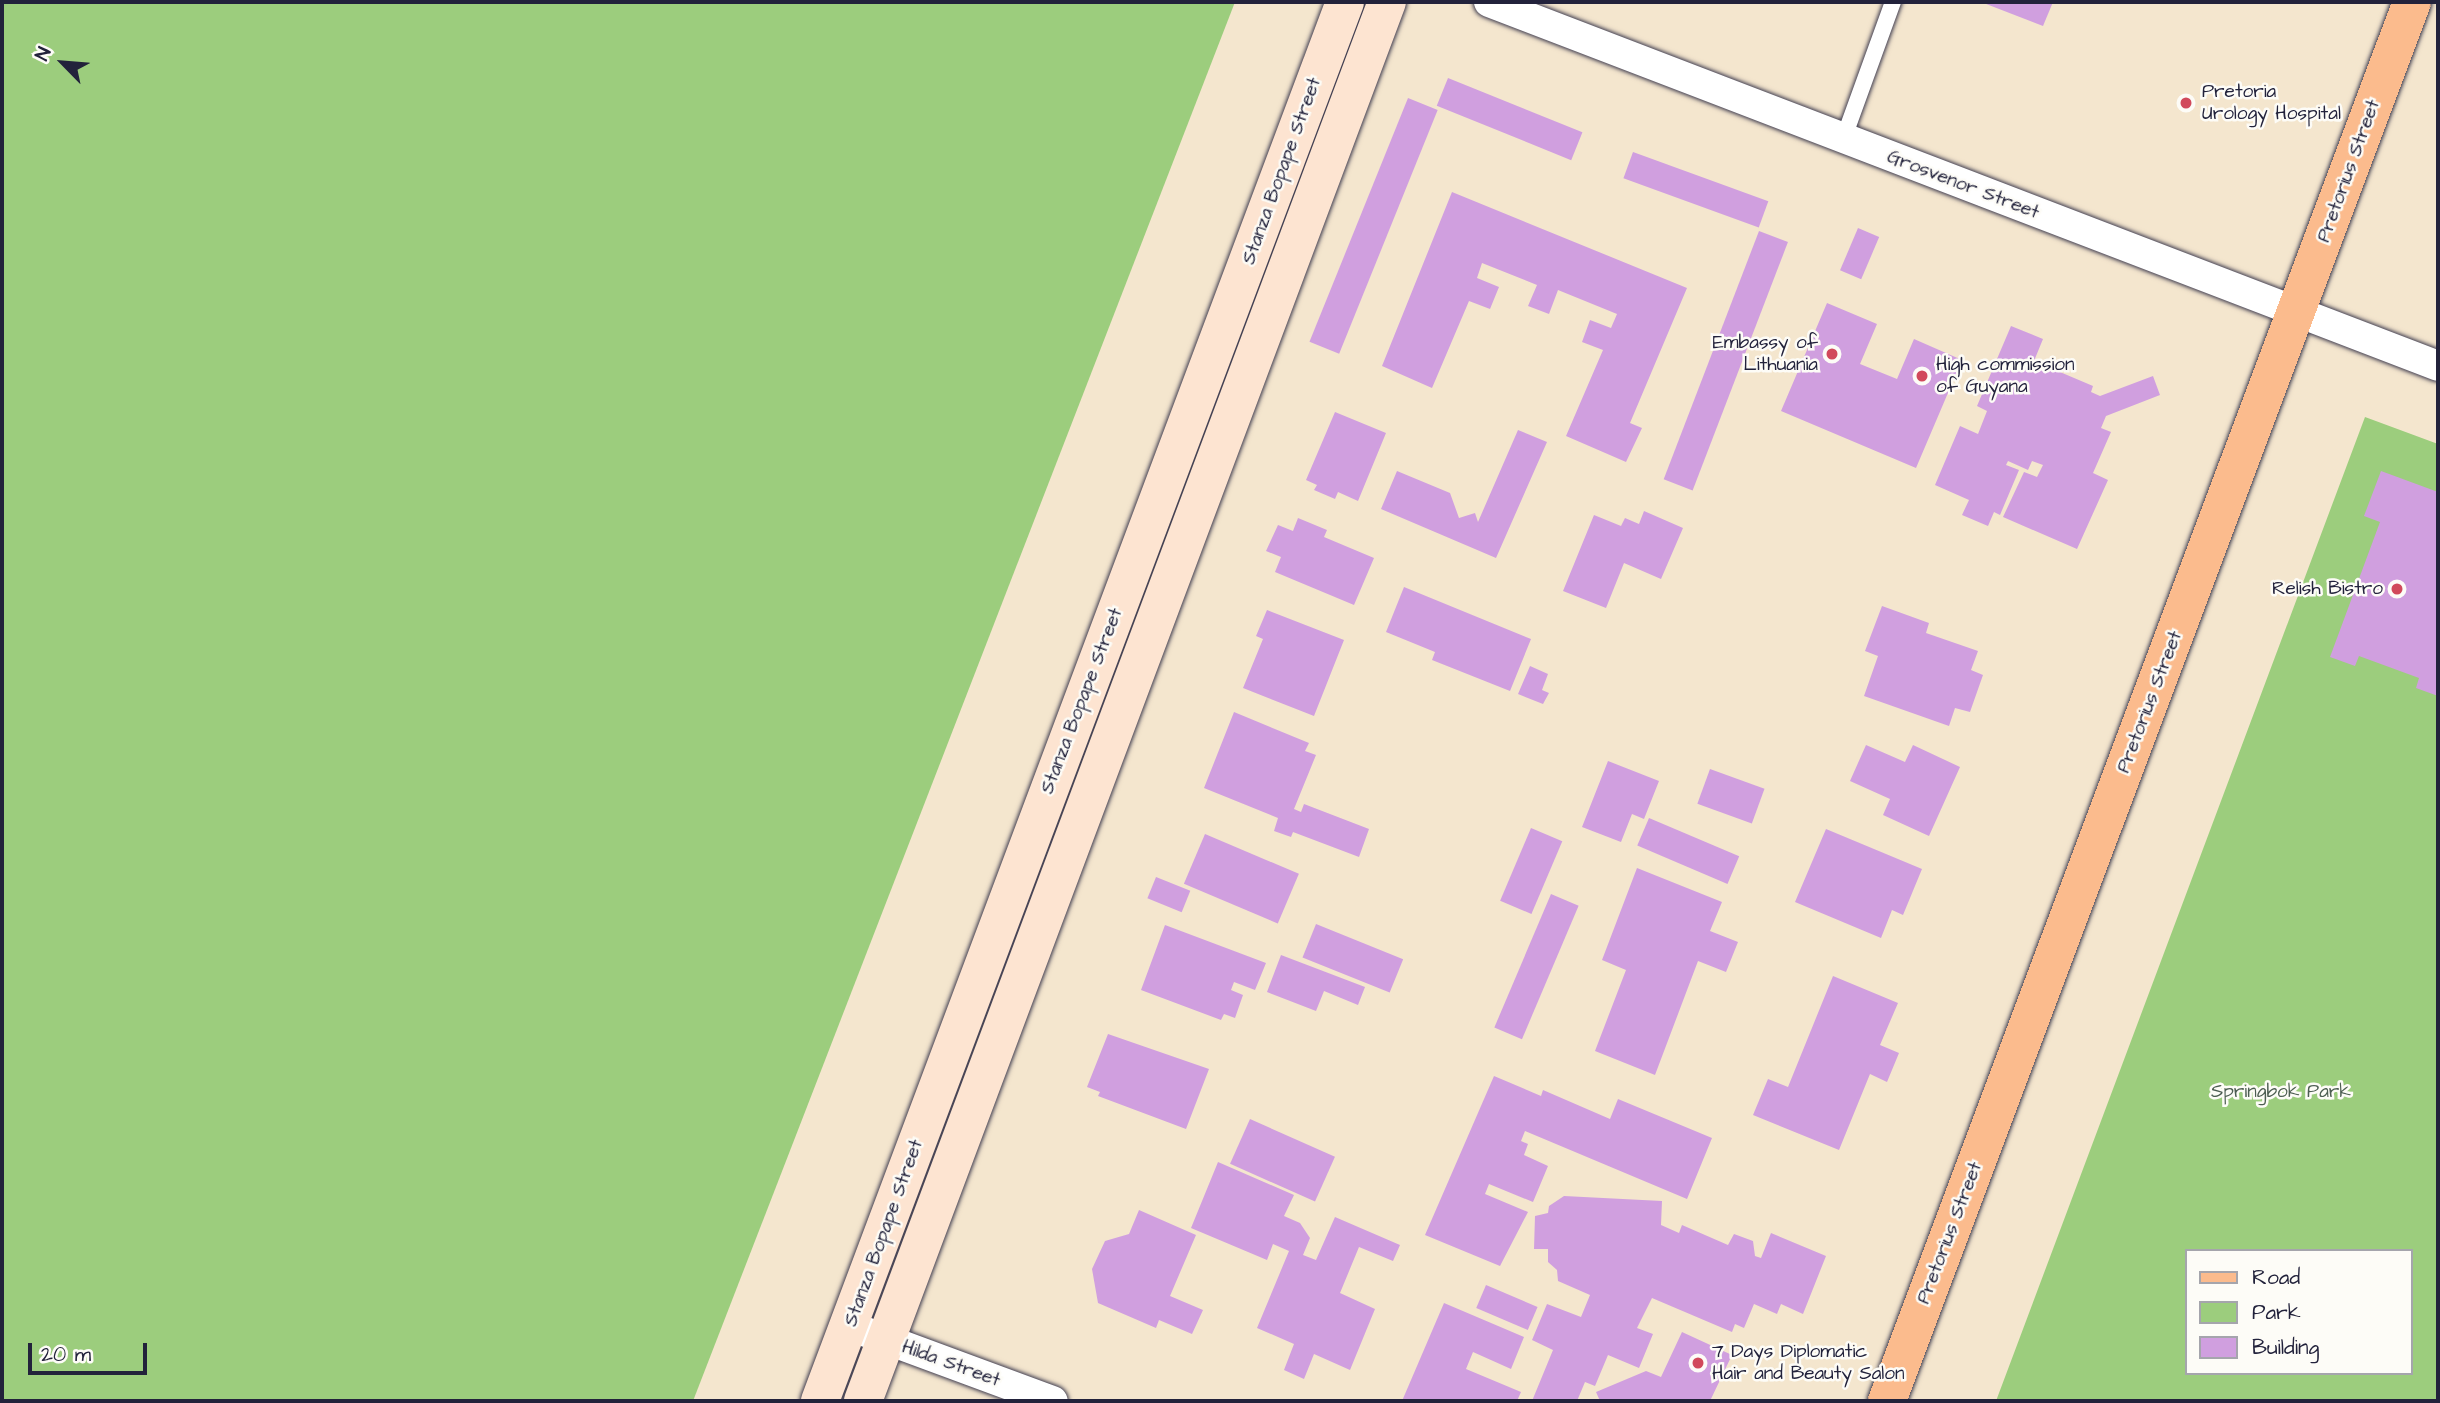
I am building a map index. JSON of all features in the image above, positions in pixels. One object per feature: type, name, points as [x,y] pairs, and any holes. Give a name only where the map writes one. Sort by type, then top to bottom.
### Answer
[{"type":"main road","name":"Stanza Bopape Street","points":[[820,1401],[1345,2]]},
{"type":"main road","name":"Stanza Bopape Street","points":[[863,1401],[1387,2]]},
{"type":"main road","name":"Pretorius Street","points":[[1887,1401],[2412,2]]},
{"type":"street","name":"Grosvenor Street","points":[[1489,2],[2438,366]]},
{"type":"street","name":"Hilda Street","points":[[850,1326],[1053,1401]]},
{"type":"lane","points":[[1843,140],[1893,2]]},
{"type":"green space","points":[[2,2],[1235,2],[693,1401],[2,1401]]},
{"type":"green space","name":"Springbok Park","points":[[2365,417],[2438,444],[2438,1401],[1996,1401]]},
{"type":"building","points":[[1981,2],[2053,2],[2043,26]]},
{"type":"building","points":[[1448,78],[1582,132],[1571,160],[1437,106]]},
{"type":"building","points":[[1408,98],[1438,110],[1339,354],[1309,342]]},
{"type":"building","points":[[1633,152],[1768,201],[1759,228],[1623,178]]},
{"type":"building","points":[[1452,192],[1687,288],[1630,423],[1642,428],[1626,462],[1566,436],[1603,350],[1582,342],[1590,320],[1611,328],[1617,314],[1558,290],[1549,314],[1528,306],[1537,285],[1482,263],[1477,278],[1499,287],[1490,309],[1469,301],[1432,388],[1382,366]]},
{"type":"building","points":[[1858,228],[1879,237],[1861,279],[1840,270]]},
{"type":"building","points":[[1759,231],[1788,242],[1693,490],[1664,479]]},
{"type":"building","points":[[1827,303],[1877,324],[1860,364],[1897,379],[1914,339],[1962,360],[1916,468],[1781,411]]},
{"type":"building","points":[[2011,326],[2043,339],[2034,361],[2093,386],[2091,392],[2100,396],[2153,376],[2160,395],[2106,416],[2101,428],[2111,432],[2093,473],[2108,480],[2077,549],[2003,517],[2024,472],[2037,477],[2043,465],[2032,461],[2028,470],[2008,461],[2006,465],[2019,470],[2000,515],[1994,512],[1988,526],[1962,515],[1969,500],[1935,485],[1960,426],[1978,434],[1987,411],[1977,406]]},
{"type":"building","points":[[1335,412],[1386,433],[1358,501],[1338,492],[1335,499],[1314,490],[1317,485],[1306,480]]},
{"type":"building","points":[[1518,430],[1547,442],[1496,558],[1381,509],[1397,471],[1450,493],[1459,518],[1475,513],[1478,522]]},
{"type":"building","name":"Relish Bistro","points":[[2381,471],[2438,492],[2438,696],[2416,688],[2419,678],[2359,656],[2355,666],[2330,657],[2380,522],[2364,516]]},
{"type":"building","points":[[1644,511],[1683,528],[1661,579],[1624,563],[1606,608],[1563,591],[1594,515],[1621,526],[1625,518],[1639,524]]},
{"type":"building","points":[[1298,518],[1327,530],[1324,537],[1374,558],[1354,605],[1275,572],[1281,557],[1266,551],[1278,525],[1293,531]]},
{"type":"building","points":[[1404,587],[1531,639],[1510,691],[1432,660],[1435,652],[1386,632]]},
{"type":"building","points":[[1882,606],[1929,623],[1926,633],[1978,651],[1971,670],[1983,675],[1970,712],[1955,708],[1949,726],[1864,696],[1878,656],[1865,651]]},
{"type":"building","points":[[1267,610],[1344,640],[1314,716],[1243,688],[1263,639],[1256,636]]},
{"type":"building","points":[[1530,666],[1548,674],[1542,690],[1549,693],[1543,704],[1518,694]]},
{"type":"building","points":[[1234,712],[1309,743],[1305,751],[1316,755],[1294,809],[1301,812],[1304,804],[1369,829],[1359,857],[1293,832],[1291,837],[1274,831],[1278,818],[1204,788]]},
{"type":"building","points":[[1866,745],[1905,762],[1913,745],[1960,767],[1929,836],[1883,815],[1890,799],[1850,781]]},
{"type":"building","points":[[1608,761],[1659,781],[1644,819],[1632,814],[1621,842],[1582,827]]},
{"type":"building","points":[[1710,769],[1765,789],[1752,824],[1697,804]]},
{"type":"building","points":[[1649,818],[1739,856],[1727,884],[1637,846]]},
{"type":"building","points":[[1531,828],[1562,841],[1531,914],[1500,901]]},
{"type":"building","points":[[1826,829],[1922,869],[1903,915],[1892,910],[1881,938],[1795,902]]},
{"type":"building","points":[[1205,834],[1299,874],[1278,924],[1184,884]]},
{"type":"building","points":[[1637,868],[1722,902],[1710,931],[1738,942],[1726,972],[1698,961],[1655,1075],[1595,1051],[1626,970],[1602,960]]},
{"type":"building","points":[[1156,877],[1190,891],[1182,912],[1147,898]]},
{"type":"building","points":[[1551,894],[1579,906],[1522,1039],[1494,1027]]},
{"type":"building","points":[[1316,924],[1403,959],[1390,993],[1303,957]]},
{"type":"building","points":[[1165,925],[1266,963],[1255,990],[1234,982],[1231,990],[1243,995],[1235,1018],[1224,1014],[1221,1020],[1141,990]]},
{"type":"building","points":[[1281,955],[1365,987],[1358,1005],[1324,991],[1316,1011],[1267,992]]},
{"type":"building","points":[[1833,976],[1898,1003],[1880,1045],[1899,1053],[1887,1082],[1870,1074],[1839,1150],[1753,1115],[1768,1079],[1788,1087]]},
{"type":"building","points":[[1108,1034],[1209,1069],[1186,1129],[1098,1096],[1100,1092],[1087,1087]]},
{"type":"building","points":[[1494,1076],[1541,1096],[1543,1090],[1610,1119],[1618,1099],[1712,1138],[1687,1199],[1525,1131],[1521,1141],[1528,1144],[1524,1155],[1548,1166],[1533,1202],[1489,1184],[1485,1194],[1528,1212],[1500,1266],[1425,1235]]},
{"type":"building","points":[[1250,1119],[1335,1157],[1315,1202],[1230,1164]]},
{"type":"building","points":[[1218,1162],[1294,1195],[1284,1216],[1300,1223],[1310,1238],[1303,1255],[1316,1260],[1335,1217],[1400,1245],[1393,1261],[1359,1247],[1340,1293],[1375,1309],[1350,1370],[1314,1354],[1304,1379],[1284,1370],[1294,1344],[1257,1328],[1289,1251],[1273,1244],[1267,1260],[1191,1228]]},
{"type":"building","points":[[1564,1196],[1662,1201],[1661,1225],[1679,1233],[1682,1225],[1728,1245],[1734,1234],[1753,1241],[1755,1256],[1761,1258],[1771,1233],[1826,1256],[1803,1314],[1781,1304],[1777,1314],[1754,1304],[1744,1328],[1735,1324],[1732,1332],[1652,1298],[1637,1328],[1653,1334],[1639,1368],[1608,1355],[1595,1386],[1585,1382],[1577,1401],[1532,1401],[1553,1350],[1532,1340],[1547,1304],[1581,1317],[1590,1295],[1558,1281],[1557,1270],[1548,1262],[1548,1249],[1534,1249],[1535,1216],[1548,1213],[1549,1206]]},
{"type":"building","points":[[1139,1210],[1196,1235],[1170,1296],[1203,1310],[1192,1334],[1159,1320],[1156,1328],[1098,1303],[1092,1269],[1105,1241],[1129,1234]]},
{"type":"building","points":[[1486,1285],[1538,1307],[1528,1330],[1476,1308]]},
{"type":"building","points":[[1444,1303],[1524,1337],[1511,1369],[1473,1352],[1466,1369],[1521,1392],[1517,1401],[1402,1401]]},
{"type":"building","name":"7 Days Diplomatic Hair and Beauty Salon","points":[[1682,1332],[1732,1355],[1710,1401],[1600,1401],[1596,1392],[1646,1371],[1661,1377]]},
{"type":"place","name":"Pretoria Urology Hospital","points":[[2186,103]]},
{"type":"place","name":"Embassy of Lithuania","points":[[1832,354]]},
{"type":"place","name":"High commission of Guyana","points":[[1922,376]]},
{"type":"place","name":"Relish Bistro","points":[[2397,589]]},
{"type":"place","name":"7 Days Diplomatic Hair and Beauty Salon","points":[[1698,1363]]}]
